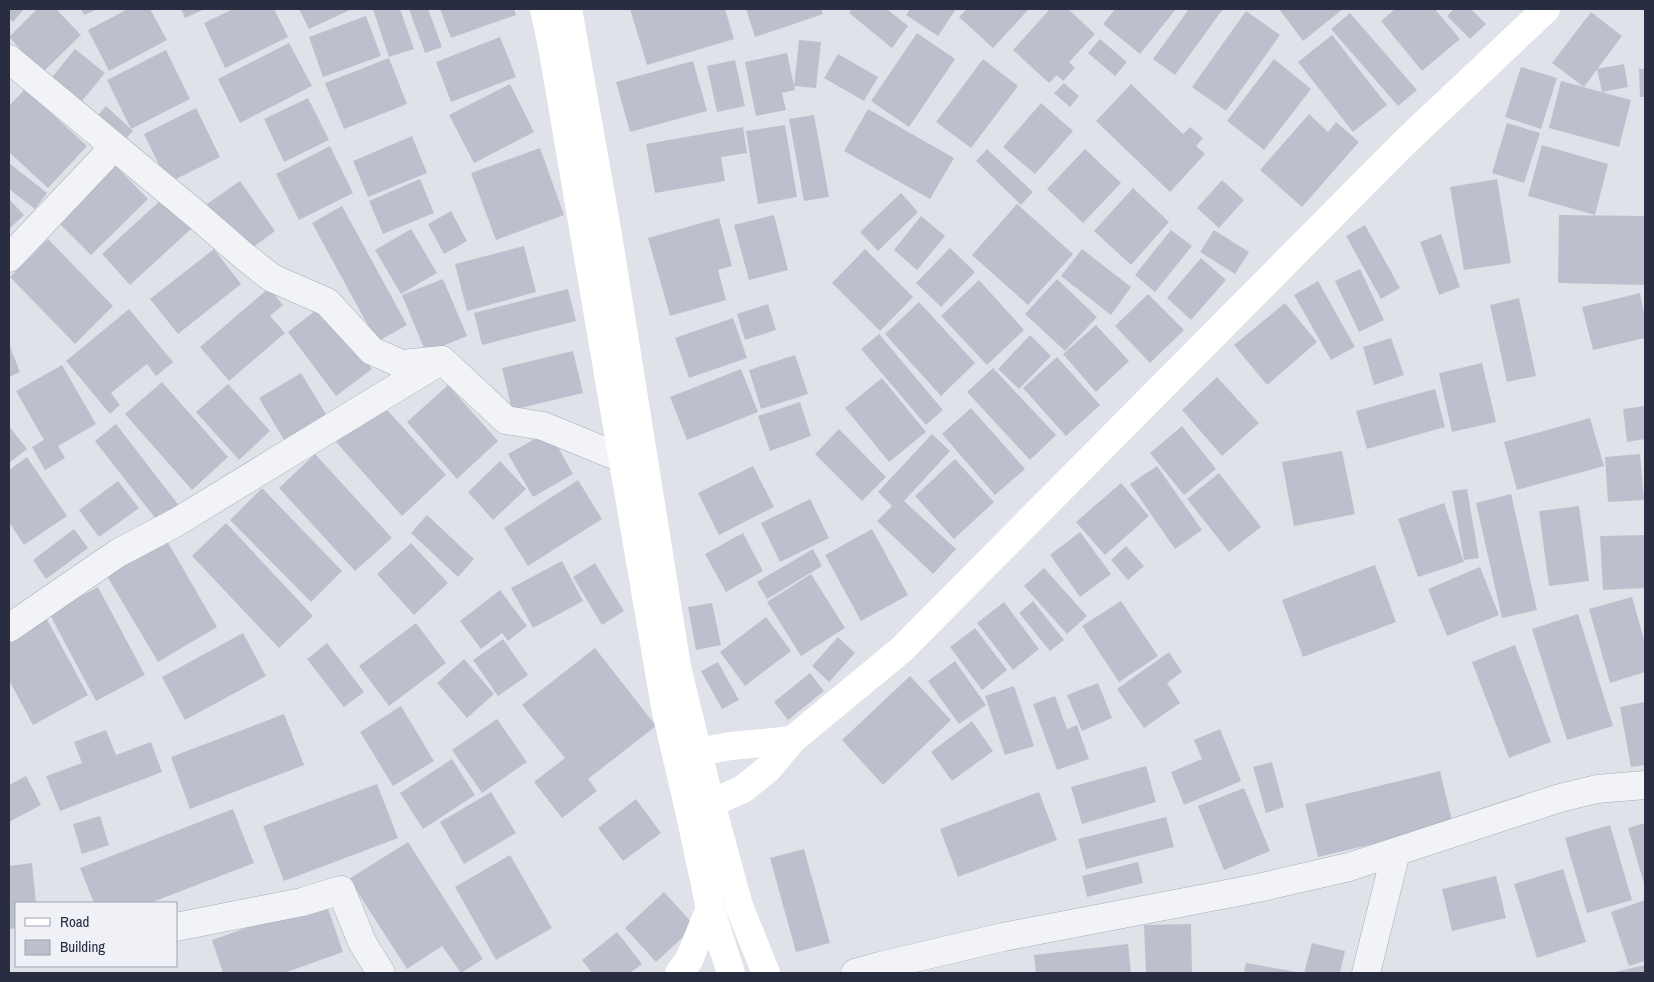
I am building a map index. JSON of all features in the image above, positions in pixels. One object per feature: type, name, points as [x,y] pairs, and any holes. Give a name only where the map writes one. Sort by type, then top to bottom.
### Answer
[{"type":"main road","points":[[544,9],[552,46],[664,708],[687,754]]},
{"type":"main road","points":[[568,9],[608,234],[677,667],[687,754],[700,806],[763,972]]},
{"type":"main road","points":[[700,806],[744,789],[768,769],[792,740],[901,650],[1403,144],[1546,9]]},
{"type":"main road","points":[[687,754],[759,742],[792,740]]},
{"type":"main road","points":[[700,806],[710,908],[731,973]]},
{"type":"main road","points":[[679,973],[689,960],[710,908]]},
{"type":"street","points":[[9,59],[272,278],[327,302],[372,351],[402,364],[442,360],[506,420],[543,426],[621,458]]},
{"type":"street","points":[[9,258],[114,147]]},
{"type":"street","points":[[9,628],[118,553],[175,523],[442,360]]},
{"type":"street","points":[[855,973],[1004,937],[1258,888],[1349,867],[1596,789],[1645,785]]},
{"type":"street","points":[[1366,973],[1396,852]]},
{"type":"street","points":[[178,927],[302,902],[341,890],[362,942],[381,973]]},
{"type":"building","points":[[9,9],[24,9],[13,22],[9,18]]},
{"type":"building","points":[[37,9],[56,9],[81,35],[42,73],[9,37]]},
{"type":"building","points":[[81,9],[98,9],[84,15]]},
{"type":"building","points":[[128,9],[150,9],[167,40],[109,71],[88,30]]},
{"type":"building","points":[[181,9],[205,9],[185,18]]},
{"type":"building","points":[[233,9],[274,9],[288,37],[225,68],[204,23]]},
{"type":"building","points":[[299,9],[352,9],[309,29]]},
{"type":"building","points":[[373,9],[400,9],[414,49],[389,57]]},
{"type":"building","points":[[409,9],[428,9],[442,47],[425,53]]},
{"type":"building","points":[[440,9],[514,9],[516,15],[451,38]]},
{"type":"building","points":[[630,9],[725,9],[734,39],[647,65]]},
{"type":"building","points":[[746,9],[821,9],[823,14],[755,37]]},
{"type":"building","points":[[852,9],[887,9],[908,26],[892,48],[849,13]]},
{"type":"building","points":[[910,9],[956,9],[938,36],[906,15]]},
{"type":"building","points":[[967,9],[1029,9],[993,48],[959,17]]},
{"type":"building","points":[[1050,9],[1068,9],[1095,34],[1069,62],[1075,68],[1063,81],[1057,75],[1049,83],[1013,50]]},
{"type":"building","points":[[1115,9],[1176,9],[1140,54],[1103,24]]},
{"type":"building","points":[[1189,9],[1223,9],[1175,75],[1153,59]]},
{"type":"building","points":[[1279,9],[1343,9],[1303,41]]},
{"type":"building","points":[[1395,9],[1435,9],[1460,39],[1422,71],[1381,21]]},
{"type":"building","points":[[1454,9],[1471,9],[1486,24],[1470,39],[1447,16]]},
{"type":"building","points":[[1246,11],[1280,35],[1226,111],[1192,87]]},
{"type":"building","points":[[1591,12],[1622,36],[1584,87],[1552,63]]},
{"type":"building","points":[[1350,13],[1417,90],[1398,106],[1331,29]]},
{"type":"building","points":[[366,16],[381,56],[323,77],[309,37]]},
{"type":"building","points":[[917,33],[955,59],[909,127],[871,101]]},
{"type":"building","points":[[1332,35],[1387,105],[1353,132],[1298,62]]},
{"type":"building","points":[[500,37],[516,77],[451,102],[436,62]]},
{"type":"building","points":[[1100,39],[1127,62],[1115,76],[1088,53]]},
{"type":"building","points":[[799,40],[821,42],[816,88],[794,86]]},
{"type":"building","points":[[289,43],[312,86],[240,123],[218,79]]},
{"type":"building","points":[[75,49],[105,73],[78,106],[49,81]]},
{"type":"building","points":[[166,50],[190,99],[131,129],[107,80]]},
{"type":"building","points":[[787,53],[795,90],[782,93],[786,110],[756,116],[745,62]]},
{"type":"building","points":[[838,54],[878,77],[864,101],[824,78]]},
{"type":"building","points":[[389,58],[407,104],[344,129],[325,83]]},
{"type":"building","points":[[983,59],[1018,86],[971,148],[936,122]]},
{"type":"building","points":[[1274,59],[1311,89],[1264,150],[1227,121]]},
{"type":"building","points":[[735,60],[745,106],[717,112],[707,66]]},
{"type":"building","points":[[693,61],[707,111],[630,132],[616,82]]},
{"type":"building","points":[[1624,64],[1628,87],[1602,92],[1597,69]]},
{"type":"building","points":[[1521,67],[1557,78],[1541,129],[1505,117]]},
{"type":"building","points":[[1639,69],[1645,69],[1645,97],[1640,97]]},
{"type":"building","points":[[1561,81],[1631,100],[1619,147],[1549,128]]},
{"type":"building","points":[[1064,83],[1079,96],[1070,107],[1054,93]]},
{"type":"building","points":[[510,84],[534,132],[474,163],[449,115]]},
{"type":"building","points":[[1131,84],[1183,134],[1190,127],[1203,138],[1196,146],[1205,154],[1170,192],[1096,121]]},
{"type":"building","points":[[25,89],[87,146],[48,188],[9,152],[9,106]]},
{"type":"building","points":[[308,98],[329,140],[284,162],[264,119]]},
{"type":"building","points":[[1041,103],[1073,131],[1035,174],[1003,147]]},
{"type":"building","points":[[106,106],[133,131],[117,148],[91,123]]},
{"type":"building","points":[[196,108],[220,157],[168,183],[144,134]]},
{"type":"building","points":[[868,109],[954,158],[930,199],[844,151]]},
{"type":"building","points":[[1309,114],[1328,132],[1336,122],[1359,142],[1302,207],[1260,170]]},
{"type":"building","points":[[814,115],[829,197],[804,201],[789,119]]},
{"type":"building","points":[[1507,123],[1540,133],[1524,183],[1492,173]]},
{"type":"building","points":[[785,125],[797,197],[758,204],[746,131]]},
{"type":"building","points":[[743,127],[747,153],[721,157],[725,181],[655,193],[646,144]]},
{"type":"building","points":[[412,136],[427,173],[368,197],[353,161]]},
{"type":"building","points":[[1542,145],[1608,164],[1595,215],[1528,196]]},
{"type":"building","points":[[330,146],[353,193],[299,220],[276,174]]},
{"type":"building","points":[[540,148],[564,215],[496,240],[471,173]]},
{"type":"building","points":[[987,149],[1033,192],[1021,205],[976,161]]},
{"type":"building","points":[[1085,149],[1121,183],[1083,223],[1047,189]]},
{"type":"building","points":[[9,163],[47,193],[35,209],[9,189]]},
{"type":"building","points":[[115,165],[148,199],[91,255],[58,222]]},
{"type":"building","points":[[420,179],[434,213],[383,234],[369,201]]},
{"type":"building","points":[[1497,179],[1511,263],[1464,270],[1450,187]]},
{"type":"building","points":[[1222,180],[1244,200],[1219,228],[1197,208]]},
{"type":"building","points":[[240,181],[275,231],[243,255],[207,204]]},
{"type":"building","points":[[1133,188],[1169,222],[1131,265],[1094,231]]},
{"type":"building","points":[[901,193],[918,212],[878,251],[860,232]]},
{"type":"building","points":[[164,197],[192,228],[130,285],[102,254]]},
{"type":"building","points":[[9,199],[24,215],[9,229]]},
{"type":"building","points":[[1017,204],[1073,254],[1028,305],[972,255]]},
{"type":"building","points":[[342,206],[407,325],[377,342],[312,223]]},
{"type":"building","points":[[451,211],[467,241],[444,254],[428,224]]},
{"type":"building","points":[[774,215],[788,270],[749,280],[734,225]]},
{"type":"building","points":[[1559,215],[1645,216],[1645,285],[1558,283]]},
{"type":"building","points":[[921,216],[945,236],[917,270],[894,250]]},
{"type":"building","points":[[719,218],[732,266],[718,270],[726,300],[670,316],[648,238]]},
{"type":"building","points":[[1365,225],[1400,288],[1381,299],[1346,236]]},
{"type":"building","points":[[411,229],[437,273],[401,294],[375,250]]},
{"type":"building","points":[[1171,230],[1192,246],[1155,292],[1135,275]]},
{"type":"building","points":[[1214,230],[1249,252],[1235,274],[1200,252]]},
{"type":"building","points":[[1441,234],[1460,287],[1439,295],[1420,242]]},
{"type":"building","points":[[48,239],[113,306],[75,344],[10,277]]},
{"type":"building","points":[[524,246],[536,292],[467,311],[455,264]]},
{"type":"building","points":[[950,248],[975,272],[941,307],[916,283]]},
{"type":"building","points":[[214,249],[241,284],[178,334],[150,299]]},
{"type":"building","points":[[865,249],[913,297],[880,331],[832,283]]},
{"type":"building","points":[[1082,249],[1131,287],[1111,315],[1061,276]]},
{"type":"building","points":[[1201,258],[1226,280],[1191,320],[1167,298]]},
{"type":"building","points":[[1360,269],[1384,320],[1359,332],[1335,281]]},
{"type":"building","points":[[443,279],[467,336],[426,353],[402,295]]},
{"type":"building","points":[[1057,279],[1097,317],[1065,351],[1025,314]]},
{"type":"building","points":[[979,280],[1024,330],[987,365],[941,316]]},
{"type":"building","points":[[1318,281],[1355,347],[1331,360],[1294,295]]},
{"type":"building","points":[[269,288],[283,305],[270,316],[285,333],[229,381],[200,347]]},
{"type":"building","points":[[568,289],[576,321],[482,345],[474,313]]},
{"type":"building","points":[[1640,293],[1645,317],[1645,338],[1593,350],[1582,307]]},
{"type":"building","points":[[1148,294],[1184,330],[1150,363],[1115,326]]},
{"type":"building","points":[[1519,298],[1536,376],[1507,382],[1490,305]]},
{"type":"building","points":[[919,302],[975,363],[941,396],[885,334]]},
{"type":"building","points":[[1285,303],[1317,342],[1267,385],[1234,345]]},
{"type":"building","points":[[324,304],[372,369],[336,396],[288,332]]},
{"type":"building","points":[[768,304],[776,330],[745,340],[737,314]]},
{"type":"building","points":[[129,309],[173,362],[156,376],[147,364],[111,393],[120,405],[110,414],[66,361]]},
{"type":"building","points":[[733,318],[747,358],[689,378],[675,338]]},
{"type":"building","points":[[1096,325],[1129,361],[1096,392],[1063,354]]},
{"type":"building","points":[[879,334],[943,410],[926,425],[861,349]]},
{"type":"building","points":[[1030,335],[1051,356],[1019,389],[998,369]]},
{"type":"building","points":[[1391,338],[1404,375],[1374,385],[1363,347]]},
{"type":"building","points":[[9,344],[20,372],[9,377]]},
{"type":"building","points":[[573,351],[583,393],[512,410],[502,368]]},
{"type":"building","points":[[795,355],[808,394],[761,409],[749,370]]},
{"type":"building","points":[[1057,357],[1100,405],[1066,436],[1023,388]]},
{"type":"building","points":[[1482,363],[1496,422],[1452,432],[1439,373]]},
{"type":"building","points":[[62,365],[96,424],[58,446],[65,458],[45,470],[32,447],[44,440],[16,391]]},
{"type":"building","points":[[993,368],[1056,435],[1030,460],[967,392]]},
{"type":"building","points":[[741,369],[758,412],[687,440],[670,397]]},
{"type":"building","points":[[301,373],[330,421],[288,447],[259,398]]},
{"type":"building","points":[[1217,377],[1259,423],[1222,456],[1182,410]]},
{"type":"building","points":[[882,378],[926,432],[889,462],[845,408]]},
{"type":"building","points":[[162,382],[228,457],[192,490],[125,414]]},
{"type":"building","points":[[228,384],[270,431],[239,460],[196,412]]},
{"type":"building","points":[[448,385],[498,441],[457,479],[407,422]]},
{"type":"building","points":[[1435,389],[1445,427],[1367,449],[1356,411]]},
{"type":"building","points":[[380,402],[446,475],[402,516],[336,442]]},
{"type":"building","points":[[800,402],[811,436],[770,451],[758,416]]},
{"type":"building","points":[[1645,406],[1645,439],[1627,442],[1623,409]]},
{"type":"building","points":[[971,408],[1025,469],[995,495],[942,434]]},
{"type":"building","points":[[1590,418],[1604,466],[1517,490],[1504,442]]},
{"type":"building","points":[[116,424],[180,507],[159,523],[95,441]]},
{"type":"building","points":[[9,426],[27,449],[9,463]]},
{"type":"building","points":[[1182,426],[1216,469],[1184,495],[1150,453]]},
{"type":"building","points":[[839,429],[886,477],[862,501],[815,454]]},
{"type":"building","points":[[549,431],[573,474],[533,497],[508,454]]},
{"type":"building","points":[[932,434],[950,451],[904,501],[956,549],[933,574],[877,521],[892,506],[878,492]]},
{"type":"building","points":[[1342,451],[1355,514],[1294,526],[1282,462]]},
{"type":"building","points":[[315,454],[392,538],[355,571],[279,488]]},
{"type":"building","points":[[1640,454],[1644,500],[1608,502],[1605,457]]},
{"type":"building","points":[[27,457],[67,516],[24,545],[9,522],[9,470]]},
{"type":"building","points":[[955,459],[994,502],[954,539],[915,496]]},
{"type":"building","points":[[500,461],[526,489],[493,520],[468,492]]},
{"type":"building","points":[[753,466],[774,507],[719,535],[698,493]]},
{"type":"building","points":[[1157,466],[1202,530],[1175,549],[1130,484]]},
{"type":"building","points":[[1219,473],[1261,527],[1229,552],[1187,499]]},
{"type":"building","points":[[578,480],[602,519],[528,566],[504,528]]},
{"type":"building","points":[[118,481],[139,508],[99,537],[79,510]]},
{"type":"building","points":[[1121,483],[1149,516],[1105,555],[1076,522]]},
{"type":"building","points":[[262,488],[342,571],[311,602],[230,520]]},
{"type":"building","points":[[1467,489],[1479,558],[1464,560],[1452,491]]},
{"type":"building","points":[[1511,494],[1537,610],[1502,618],[1476,503]]},
{"type":"building","points":[[810,499],[829,538],[780,562],[761,523]]},
{"type":"building","points":[[1444,503],[1464,562],[1418,577],[1398,519]]},
{"type":"building","points":[[1579,506],[1589,581],[1549,586],[1539,511]]},
{"type":"building","points":[[427,515],[474,559],[458,577],[411,533]]},
{"type":"building","points":[[226,523],[313,616],[279,648],[192,556]]},
{"type":"building","points":[[74,529],[88,548],[46,579],[33,560]]},
{"type":"building","points":[[872,529],[908,595],[861,621],[825,555]]},
{"type":"building","points":[[1080,532],[1111,574],[1080,597],[1050,555]]},
{"type":"building","points":[[743,533],[763,571],[726,592],[705,554]]},
{"type":"building","points":[[1644,535],[1645,588],[1603,590],[1600,536]]},
{"type":"building","points":[[167,541],[217,627],[158,662],[107,576]]},
{"type":"building","points":[[411,543],[448,583],[414,615],[377,574]]},
{"type":"building","points":[[1126,546],[1144,566],[1128,580],[1111,560]]},
{"type":"building","points":[[813,549],[822,566],[767,599],[757,582]]},
{"type":"building","points":[[562,561],[583,601],[533,628],[511,588]]},
{"type":"building","points":[[595,563],[624,611],[602,625],[573,577]]},
{"type":"building","points":[[1375,565],[1396,622],[1303,657],[1282,600]]},
{"type":"building","points":[[1480,567],[1499,615],[1447,636],[1428,589]]},
{"type":"building","points":[[1044,568],[1087,616],[1067,634],[1024,586]]},
{"type":"building","points":[[811,574],[845,628],[801,656],[767,602]]},
{"type":"building","points":[[98,587],[145,675],[96,701],[49,613]]},
{"type":"building","points":[[500,590],[527,626],[508,641],[502,633],[481,649],[460,621]]},
{"type":"building","points":[[1632,597],[1645,643],[1645,672],[1610,683],[1589,609]]},
{"type":"building","points":[[1033,601],[1064,640],[1050,651],[1019,613]]},
{"type":"building","points":[[1121,601],[1158,656],[1119,682],[1082,626]]},
{"type":"building","points":[[1004,602],[1039,649],[1013,670],[977,623]]},
{"type":"building","points":[[712,603],[721,645],[696,650],[688,607]]},
{"type":"building","points":[[44,614],[88,695],[33,725],[9,680],[9,633]]},
{"type":"building","points":[[1578,614],[1613,726],[1567,740],[1532,629]]},
{"type":"building","points":[[766,617],[791,651],[745,686],[720,652]]},
{"type":"building","points":[[416,623],[446,663],[389,706],[359,666]]},
{"type":"building","points":[[975,628],[1007,670],[982,690],[950,647]]},
{"type":"building","points":[[243,633],[266,676],[185,720],[162,677]]},
{"type":"building","points":[[838,637],[855,653],[829,682],[812,666]]},
{"type":"building","points":[[503,639],[528,675],[498,696],[473,660]]},
{"type":"building","points":[[327,643],[364,692],[344,707],[307,659]]},
{"type":"building","points":[[1515,645],[1551,742],[1509,758],[1472,662]]},
{"type":"building","points":[[595,648],[656,726],[588,779],[597,791],[562,818],[534,782],[565,758],[522,705]]},
{"type":"building","points":[[1169,652],[1182,672],[1167,683],[1180,703],[1144,728],[1117,689]]},
{"type":"building","points":[[464,659],[494,694],[467,718],[437,683]]},
{"type":"building","points":[[955,661],[986,705],[959,724],[928,681]]},
{"type":"building","points":[[718,662],[739,700],[722,709],[701,671]]},
{"type":"building","points":[[810,673],[824,691],[788,720],[774,702]]},
{"type":"building","points":[[910,676],[951,720],[883,785],[842,740]]},
{"type":"building","points":[[1098,683],[1112,718],[1082,731],[1067,695]]},
{"type":"building","points":[[1014,686],[1034,746],[1005,755],[985,696]]},
{"type":"building","points":[[1055,696],[1067,729],[1077,725],[1089,759],[1057,770],[1033,704]]},
{"type":"building","points":[[1645,702],[1645,765],[1631,767],[1620,707]]},
{"type":"building","points":[[401,706],[434,761],[393,786],[360,732]]},
{"type":"building","points":[[284,714],[304,765],[190,809],[171,757]]},
{"type":"building","points":[[497,719],[527,762],[482,793],[452,750]]},
{"type":"building","points":[[972,721],[993,751],[952,781],[931,752]]},
{"type":"building","points":[[1220,729],[1241,781],[1184,805],[1171,772],[1202,759],[1194,740]]},
{"type":"building","points":[[106,730],[116,755],[151,742],[162,772],[60,811],[46,776],[82,763],[74,742]]},
{"type":"building","points":[[452,759],[475,795],[423,829],[400,793]]},
{"type":"building","points":[[1272,762],[1284,807],[1266,813],[1253,767]]},
{"type":"building","points":[[1146,766],[1156,802],[1082,824],[1071,787]]},
{"type":"building","points":[[1440,771],[1453,825],[1318,857],[1305,804]]},
{"type":"building","points":[[26,776],[41,805],[9,822],[9,785]]},
{"type":"building","points":[[377,784],[398,838],[284,881],[263,826]]},
{"type":"building","points":[[1244,788],[1270,851],[1224,870],[1198,806]]},
{"type":"building","points":[[491,792],[516,833],[464,864],[440,822]]},
{"type":"building","points":[[1039,792],[1057,840],[958,877],[940,829]]},
{"type":"building","points":[[636,799],[661,833],[623,861],[598,828]]},
{"type":"building","points":[[233,809],[254,863],[153,902],[94,902],[80,868]]},
{"type":"building","points":[[100,816],[109,845],[82,854],[73,824]]},
{"type":"building","points":[[1166,817],[1174,847],[1086,869],[1078,839]]},
{"type":"building","points":[[1645,823],[1645,883],[1644,884],[1628,828]]},
{"type":"building","points":[[1610,825],[1632,900],[1587,913],[1565,838]]},
{"type":"building","points":[[408,842],[483,959],[461,973],[442,946],[407,969],[349,879]]},
{"type":"building","points":[[804,849],[830,943],[796,952],[770,858]]},
{"type":"building","points":[[510,855],[552,928],[496,960],[455,887]]},
{"type":"building","points":[[1138,862],[1143,883],[1087,897],[1082,876]]},
{"type":"building","points":[[32,863],[36,902],[15,902],[15,928],[9,929],[9,866]]},
{"type":"building","points":[[1563,869],[1586,942],[1537,958],[1514,884]]},
{"type":"building","points":[[1496,876],[1506,918],[1452,931],[1442,889]]},
{"type":"building","points":[[664,892],[695,926],[656,962],[625,928]]},
{"type":"building","points":[[325,900],[343,952],[284,973],[223,973],[212,940]]},
{"type":"building","points":[[1645,900],[1645,961],[1629,966],[1611,912]]},
{"type":"building","points":[[1191,924],[1192,973],[1146,973],[1144,925]]},
{"type":"building","points":[[617,932],[642,964],[630,973],[592,973],[582,960]]},
{"type":"building","points":[[1312,943],[1345,951],[1340,973],[1304,973]]},
{"type":"building","points":[[1128,944],[1131,973],[1036,973],[1034,955]]},
{"type":"building","points":[[1246,963],[1297,972],[1297,973],[1244,973]]},
{"type":"building","points":[[1645,965],[1645,973],[1615,973],[1615,972]]}]
